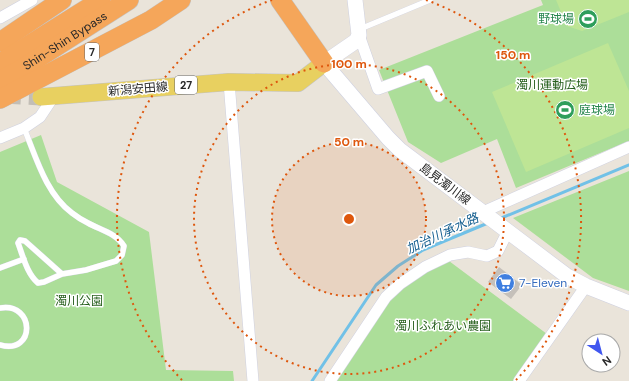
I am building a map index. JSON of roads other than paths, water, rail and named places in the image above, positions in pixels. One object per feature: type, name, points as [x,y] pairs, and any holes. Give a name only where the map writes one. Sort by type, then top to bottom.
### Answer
[{"type":"highway","points":[[0,42],[62,0]]},
{"type":"highway","name":"Shin-Shin Bypass","points":[[0,63],[101,0]]},
{"type":"highway","name":"Shin-Shin Bypass","points":[[0,80],[18,71],[129,0]]},
{"type":"highway","name":"7","points":[[0,99],[151,20],[181,0]]},
{"type":"highway","points":[[280,0],[324,63]]},
{"type":"main road","points":[[324,63],[356,41],[359,32],[355,0]]},
{"type":"main road","name":"新潟安田線","points":[[47,96],[229,82],[298,83],[324,63]]},
{"type":"main road","name":"島見濁川線","points":[[324,63],[400,150],[567,276],[586,286],[629,303]]},
{"type":"street","points":[[0,18],[32,0]]},
{"type":"street","points":[[359,32],[378,89],[427,71],[439,96]]},
{"type":"street","points":[[229,82],[253,381]]},
{"type":"street","points":[[0,138],[24,128],[40,117],[47,96]]},
{"type":"street","points":[[483,212],[629,147]]},
{"type":"street","points":[[330,381],[386,297],[400,284],[425,267],[450,255],[468,252],[487,256],[498,251],[508,231]]},
{"type":"street","points":[[519,381],[586,286]]},
{"type":"lane","points":[[359,32],[430,0]]},
{"type":"lane","points":[[24,128],[48,185],[56,198],[71,212],[87,223],[119,239],[124,246],[122,255],[116,261],[86,270],[62,274],[38,283],[33,279],[24,260],[18,243],[20,240],[25,241],[62,274]]},
{"type":"lane","points":[[0,268],[24,260]]},
{"type":"lane","points":[[0,308],[7,307],[18,312],[26,320],[28,329],[25,338],[17,344],[9,347],[0,345]]},
{"type":"waterway","name":"加治川承水路","points":[[499,219],[629,165]]},
{"type":"waterway","name":"加治川承水路","points":[[312,381],[376,285],[398,266],[423,250],[488,223]]},
{"type":"tunnel","points":[[4,95],[41,97]]},
{"type":"place","name":"野球場","points":[[588,19]]},
{"type":"place","name":"庭球場","points":[[565,110]]},
{"type":"place","name":"7-Eleven","points":[[505,283]]},
{"type":"park label","name":"濁川運動広場","points":[[552,85]]},
{"type":"park label","name":"濁川公園","points":[[79,301]]},
{"type":"park label","name":"濁川ふれあい農園","points":[[443,326]]}]
